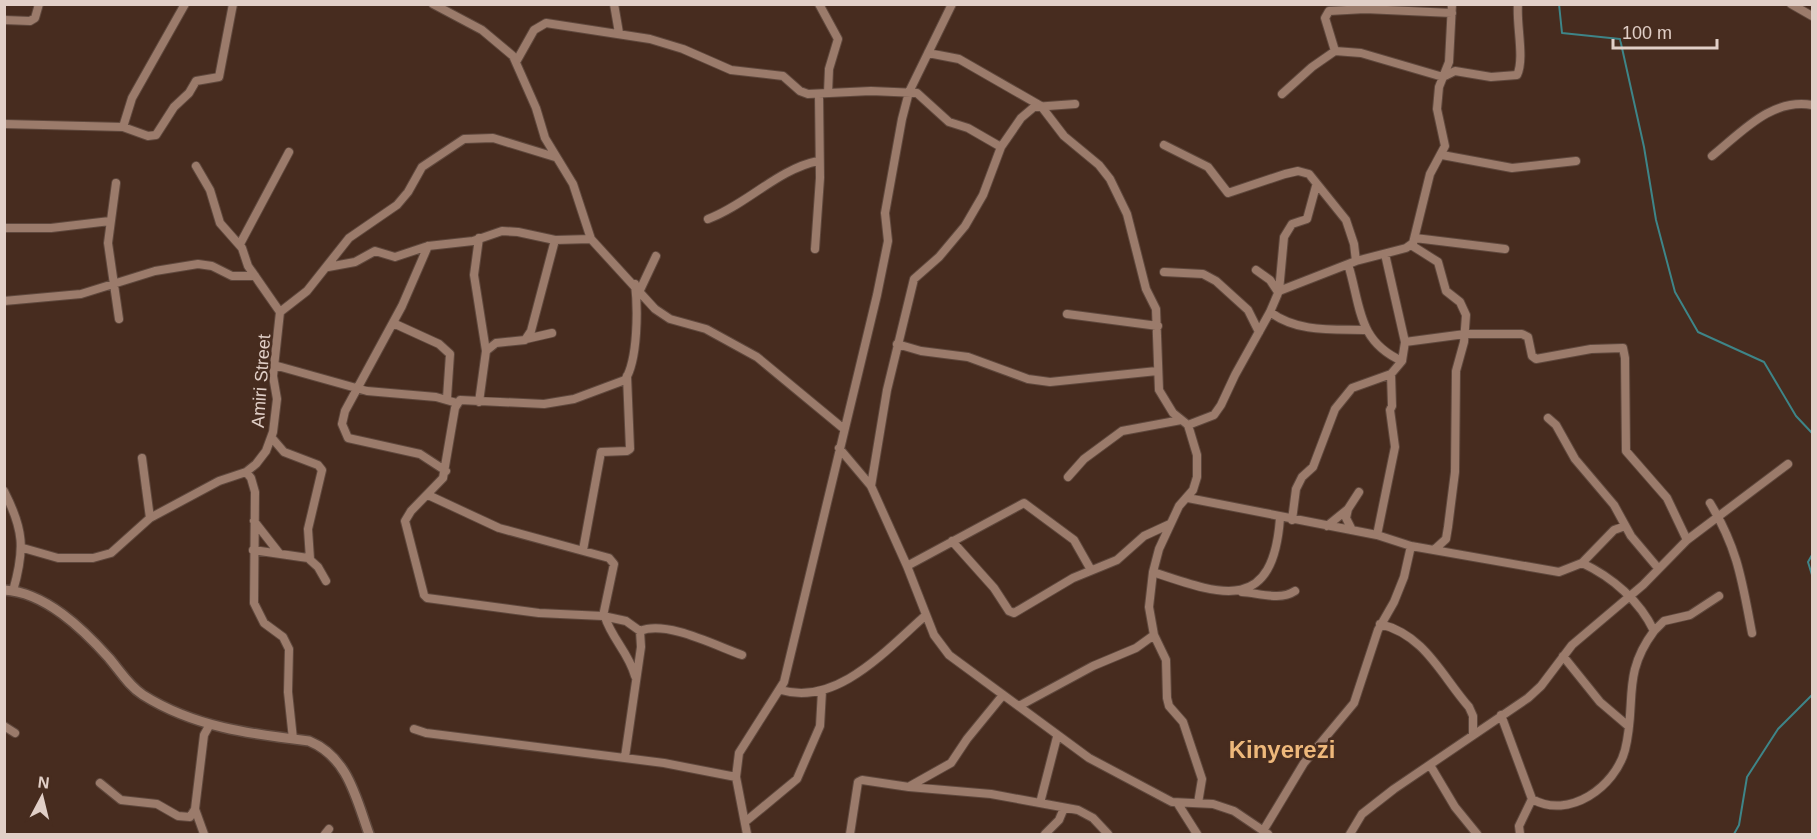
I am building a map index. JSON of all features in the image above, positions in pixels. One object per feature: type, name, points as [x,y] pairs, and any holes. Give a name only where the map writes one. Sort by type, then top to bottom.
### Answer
[{"type":"street","points":[[4,20],[30,21],[35,18],[39,4]]},
{"type":"street","points":[[123,127],[132,98],[184,4]]},
{"type":"street","points":[[4,124],[123,127],[148,136],[156,135],[174,107],[189,93],[196,81],[219,77],[233,4]]},
{"type":"street","points":[[433,4],[489,35],[513,56],[555,157],[573,184],[591,239],[656,309],[670,319],[706,329],[758,357],[844,429]]},
{"type":"street","points":[[614,4],[620,33]]},
{"type":"street","points":[[819,4],[837,39],[829,69],[828,93]]},
{"type":"street","points":[[747,834],[736,777],[740,753],[781,690],[885,256],[888,241],[885,213],[909,92],[952,4]]},
{"type":"street","points":[[1281,94],[1312,67],[1335,51],[1361,53],[1443,77],[1455,71],[1491,77],[1516,75],[1520,62],[1516,21],[1518,4]]},
{"type":"street","points":[[1791,4],[1812,16]]},
{"type":"street","points":[[1335,51],[1325,18],[1329,11],[1452,9],[1449,62],[1443,77],[1437,109],[1445,146],[1430,174],[1421,200],[1413,242]]},
{"type":"street","points":[[516,62],[540,25],[546,23],[620,33],[683,49],[731,70],[783,76],[803,93],[819,95],[828,93],[917,93],[949,122],[968,128],[1001,147]]},
{"type":"street","points":[[928,53],[959,59],[1041,106],[1064,136],[1099,165],[1120,196],[1133,234],[1146,289],[1156,309],[1159,390],[1164,401],[1188,425],[1198,466],[1193,490],[1179,506],[1170,524],[1153,572],[1149,607],[1154,635],[1166,660],[1169,706],[1183,722],[1202,779],[1198,803]]},
{"type":"street","points":[[815,249],[820,178],[819,95]]},
{"type":"street","points":[[871,486],[897,344],[915,279],[939,257],[968,221],[983,195],[1001,147],[1021,118],[1034,107],[1074,104]]},
{"type":"street","points":[[1712,156],[1769,111],[1794,104],[1812,105]]},
{"type":"street","name":"Amiri Street","points":[[23,548],[58,558],[100,557],[117,550],[150,518],[219,481],[246,472],[261,458],[272,438],[277,399],[273,383],[274,365],[280,312],[307,291],[349,238],[397,205],[408,192],[422,167],[464,139],[493,138],[555,157]]},
{"type":"street","points":[[1164,145],[1208,167],[1228,193],[1298,171],[1309,174],[1316,186],[1346,220],[1354,244],[1352,263],[1360,314],[1367,330],[1378,347],[1402,361]]},
{"type":"street","points":[[240,244],[290,152]]},
{"type":"street","points":[[1442,155],[1512,168],[1576,161]]},
{"type":"street","points":[[708,219],[737,206],[799,168],[818,161]]},
{"type":"street","points":[[196,166],[210,190],[216,216],[225,231],[240,244],[255,276],[280,312]]},
{"type":"street","points":[[116,183],[108,243],[112,286],[119,318]]},
{"type":"street","points":[[1188,425],[1214,415],[1270,312],[1279,291],[1284,237],[1292,224],[1307,219],[1316,186]]},
{"type":"street","points":[[4,228],[51,228],[110,220]]},
{"type":"street","points":[[328,267],[355,262],[375,251],[394,257],[428,246],[510,232],[555,240],[591,239]]},
{"type":"street","points":[[479,238],[474,275],[486,351],[479,402]]},
{"type":"street","points":[[526,339],[538,311],[555,240]]},
{"type":"street","points":[[1413,242],[1438,262],[1446,291],[1465,309],[1465,334],[1456,371],[1455,472],[1446,539],[1435,549]]},
{"type":"street","points":[[1279,291],[1302,280],[1385,254],[1413,242],[1505,249]]},
{"type":"street","points":[[428,246],[416,278],[343,417],[342,424],[348,438],[420,454],[446,471]]},
{"type":"street","points":[[1292,520],[1296,489],[1302,477],[1313,467],[1335,409],[1352,388],[1390,374],[1402,361],[1405,342],[1385,254]]},
{"type":"street","points":[[583,550],[600,456],[604,450],[627,451],[630,448],[627,376],[637,318],[638,287],[656,256]]},
{"type":"street","points":[[4,301],[68,296],[112,286],[155,271],[198,264],[212,266],[232,276],[255,276]]},
{"type":"street","points":[[1256,270],[1270,280],[1279,291]]},
{"type":"street","points":[[1164,272],[1203,274],[1216,281],[1248,310],[1259,332]]},
{"type":"street","points":[[1270,312],[1290,324],[1312,328],[1367,330]]},
{"type":"street","points":[[1067,314],[1158,326]]},
{"type":"street","points":[[393,323],[439,344],[450,354],[447,398]]},
{"type":"street","points":[[486,351],[496,343],[520,342],[552,333]]},
{"type":"street","points":[[1405,342],[1465,334],[1522,334],[1528,337],[1532,356],[1536,359],[1591,349],[1623,348],[1626,451],[1667,498],[1687,540]]},
{"type":"street","points":[[897,344],[921,351],[968,357],[1028,379],[1050,382],[1157,371]]},
{"type":"street","points":[[274,365],[358,388],[447,398],[457,403]]},
{"type":"street","points":[[1377,535],[1395,447],[1390,410],[1392,406],[1390,374]]},
{"type":"street","points":[[457,403],[465,399],[479,402],[544,405],[574,399],[621,382],[627,376]]},
{"type":"street","points":[[457,403],[443,478],[411,511],[405,521],[407,536],[424,595],[427,598],[538,613],[604,616],[626,621],[640,631],[655,629],[690,636],[742,655]]},
{"type":"street","points":[[1548,417],[1556,425],[1575,459],[1614,505],[1630,537],[1658,568]]},
{"type":"street","points":[[1068,477],[1084,459],[1115,435],[1135,428],[1181,420]]},
{"type":"street","points":[[272,438],[284,452],[314,463],[322,470],[309,529],[310,559],[326,581]]},
{"type":"street","points":[[839,448],[871,486],[907,566],[934,635],[945,650],[1089,758],[1178,804],[1217,805],[1234,811],[1266,833],[1304,763],[1354,703],[1380,624],[1399,592],[1411,546]]},
{"type":"street","points":[[142,458],[150,518]]},
{"type":"street","points":[[1350,834],[1362,814],[1541,686],[1563,656],[1687,540],[1788,464]]},
{"type":"street","points":[[246,472],[251,478],[255,492],[253,550],[256,608],[264,622],[286,641],[289,649],[288,692],[293,739]]},
{"type":"street","points":[[4,491],[15,513],[23,548],[9,591],[28,594],[67,619],[89,638],[141,693],[171,710],[209,726],[293,739],[320,746],[339,762],[346,773],[369,834]]},
{"type":"street","points":[[1327,526],[1348,509],[1359,492]]},
{"type":"street","points":[[428,495],[500,528],[609,558],[614,564],[604,616],[612,635],[628,655],[636,682]]},
{"type":"street","points":[[1188,498],[1280,518],[1377,535],[1411,546],[1547,571],[1571,569],[1582,563],[1614,530],[1625,526]]},
{"type":"street","points":[[907,566],[1024,503],[1074,540],[1091,570]]},
{"type":"street","points":[[1710,503],[1735,553],[1752,633]]},
{"type":"street","points":[[1348,509],[1346,518],[1352,531]]},
{"type":"street","points":[[1240,592],[1254,584],[1272,562],[1279,537],[1280,518]]},
{"type":"street","points":[[254,521],[279,553]]},
{"type":"street","points":[[952,541],[1012,613],[1091,570],[1117,560],[1144,536],[1170,524]]},
{"type":"street","points":[[253,550],[310,559]]},
{"type":"street","points":[[1582,563],[1629,595],[1646,614],[1654,631]]},
{"type":"street","points":[[1153,572],[1195,588],[1279,596],[1288,596],[1294,591]]},
{"type":"street","points":[[1532,799],[1552,806],[1565,806],[1584,800],[1598,790],[1621,758],[1635,666],[1640,649],[1664,621],[1690,615],[1719,596]]},
{"type":"street","points":[[781,690],[802,694],[822,691],[874,661],[926,615]]},
{"type":"street","points":[[1380,624],[1394,627],[1411,637],[1436,663],[1469,707],[1473,716],[1473,735]]},
{"type":"street","points":[[625,757],[641,646],[640,631]]},
{"type":"street","points":[[1019,705],[1093,666],[1136,648],[1154,635]]},
{"type":"street","points":[[1563,656],[1600,702],[1627,725]]},
{"type":"street","points":[[745,822],[797,779],[820,726],[822,691]]},
{"type":"street","points":[[909,787],[951,764],[967,739],[1004,695]]},
{"type":"street","points":[[1501,715],[1532,799],[1519,826],[1520,834]]},
{"type":"street","points":[[4,726],[15,733]]},
{"type":"street","points":[[100,783],[121,800],[157,804],[178,816],[190,817],[195,809],[204,735],[209,726]]},
{"type":"street","points":[[414,729],[426,733],[625,757],[736,777]]},
{"type":"street","points":[[1040,803],[1057,736]]},
{"type":"street","points":[[1430,765],[1455,807],[1477,834]]},
{"type":"street","points":[[850,834],[858,782],[862,780],[909,787],[991,794],[1064,808],[1086,814],[1103,826],[1108,834]]},
{"type":"street","points":[[1178,804],[1197,834]]},
{"type":"street","points":[[1045,834],[1059,820],[1064,808]]},
{"type":"street","points":[[195,809],[204,834]]},
{"type":"waterway","points":[[1559,4],[1562,33],[1620,39],[1644,147],[1656,220],[1675,292],[1698,332],[1764,362],[1796,416],[1812,433]]},
{"type":"waterway","points":[[1812,555],[1808,562],[1812,575]]},
{"type":"waterway","points":[[1734,834],[1739,825],[1747,777],[1778,729],[1812,695]]},
{"type":"district","name":"Kinyerezi","points":[[1282,749]]}]
